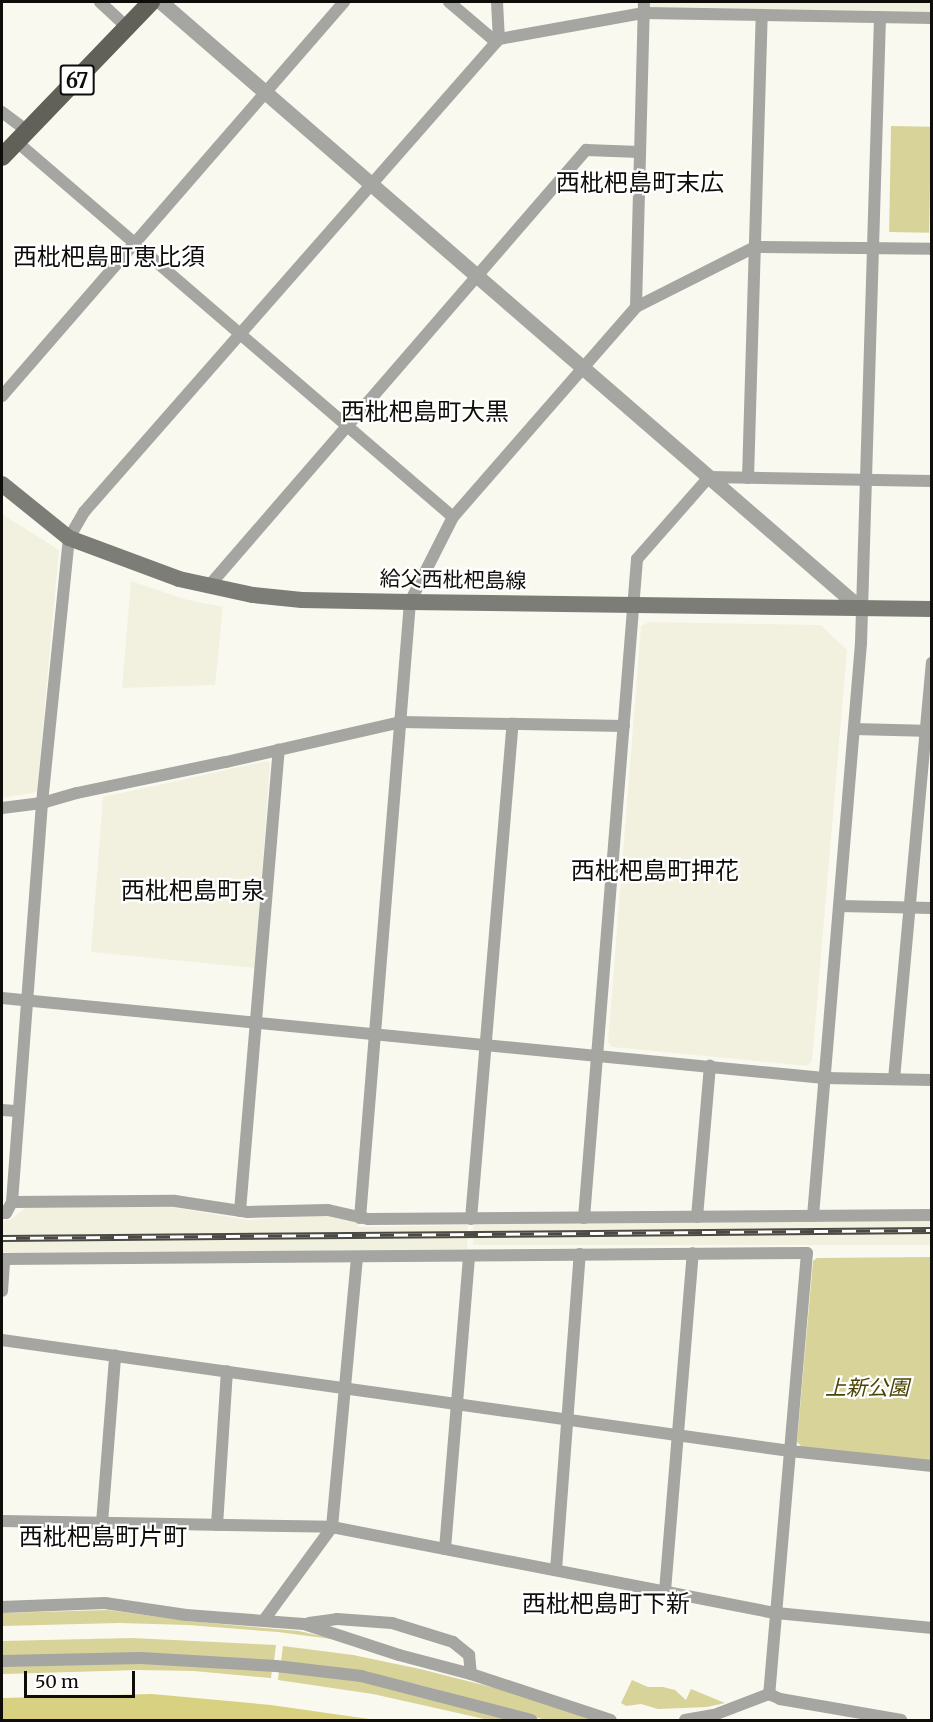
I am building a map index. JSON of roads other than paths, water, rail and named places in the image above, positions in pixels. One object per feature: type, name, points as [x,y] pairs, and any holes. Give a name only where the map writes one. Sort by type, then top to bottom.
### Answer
[{"type":"main road","name":"67","points":[[2,157],[151,2]]},
{"type":"main road","name":"給父西枇杷島線","points":[[2,484],[69,537],[138,565],[208,587],[302,600],[932,609]]},
{"type":"street","points":[[100,2],[127,27]]},
{"type":"street","points":[[161,2],[267,91],[372,185],[860,608]]},
{"type":"street","points":[[2,396],[344,2]]},
{"type":"street","points":[[449,2],[498,40]]},
{"type":"street","points":[[497,2],[498,40]]},
{"type":"street","points":[[636,307],[644,7]]},
{"type":"street","points":[[2,1213],[6,1213],[12,1202],[42,803],[69,537],[84,512],[498,40],[644,7],[762,15],[932,18]]},
{"type":"street","points":[[748,478],[762,15]]},
{"type":"street","points":[[813,1216],[861,644],[860,608],[880,17]]},
{"type":"street","points":[[2,112],[22,136],[134,243],[453,517]]},
{"type":"street","points":[[208,587],[586,150],[640,152]]},
{"type":"street","points":[[360,1218],[410,602],[453,517],[582,366],[636,307],[755,248],[932,249]]},
{"type":"street","points":[[709,477],[932,481]]},
{"type":"street","points":[[584,1218],[637,559],[709,477]]},
{"type":"street","points":[[894,1079],[928,731],[932,663]]},
{"type":"street","points":[[2,808],[42,803],[77,793],[401,722],[624,726]]},
{"type":"street","points":[[471,1219],[513,724]]},
{"type":"street","points":[[854,729],[928,731]]},
{"type":"street","points":[[240,1212],[279,750]]},
{"type":"street","points":[[839,906],[932,908]]},
{"type":"street","points":[[2,998],[824,1078],[932,1080]]},
{"type":"street","points":[[697,1217],[710,1066]]},
{"type":"street","points":[[2,1110],[18,1111]]},
{"type":"street","points":[[12,1202],[175,1201],[240,1212],[328,1210],[360,1218],[932,1215]]},
{"type":"street","points":[[665,1591],[693,1253]]},
{"type":"street","points":[[2,1291],[3,1259],[807,1253],[769,1694]]},
{"type":"street","points":[[556,1570],[580,1254]]},
{"type":"street","points":[[445,1549],[469,1256]]},
{"type":"street","points":[[264,1620],[332,1527],[357,1257]]},
{"type":"street","points":[[2,1340],[345,1387],[457,1406],[790,1451],[932,1467]]},
{"type":"street","points":[[102,1523],[115,1356]]},
{"type":"street","points":[[217,1525],[226,1371]]},
{"type":"street","points":[[2,1521],[332,1527],[776,1613],[932,1628]]},
{"type":"street","points":[[2,1607],[105,1603],[186,1615],[304,1624],[399,1656],[471,1674],[611,1720]]},
{"type":"street","points":[[304,1624],[337,1619],[392,1623],[453,1642],[470,1655],[471,1674]]},
{"type":"street","points":[[2,1661],[141,1658],[276,1666],[361,1676],[531,1720]]},
{"type":"street","points":[[685,1720],[714,1714],[769,1694],[780,1699],[901,1720]]},
{"type":"railway","points":[[2,1238],[932,1230]]},
{"type":"district","name":"西枇杷島町末広","points":[[640,183]]},
{"type":"district","name":"西枇杷島町恵比須","points":[[109,257]]},
{"type":"district","name":"西枇杷島町大黒","points":[[425,412]]},
{"type":"district","name":"西枇杷島町押花","points":[[655,871]]},
{"type":"district","name":"西枇杷島町泉","points":[[193,891]]},
{"type":"district","name":"西枇杷島町片町","points":[[103,1537]]},
{"type":"district","name":"西枇杷島町下新","points":[[606,1604]]},
{"type":"park label","name":"上新公園","points":[[867,1388]]}]
